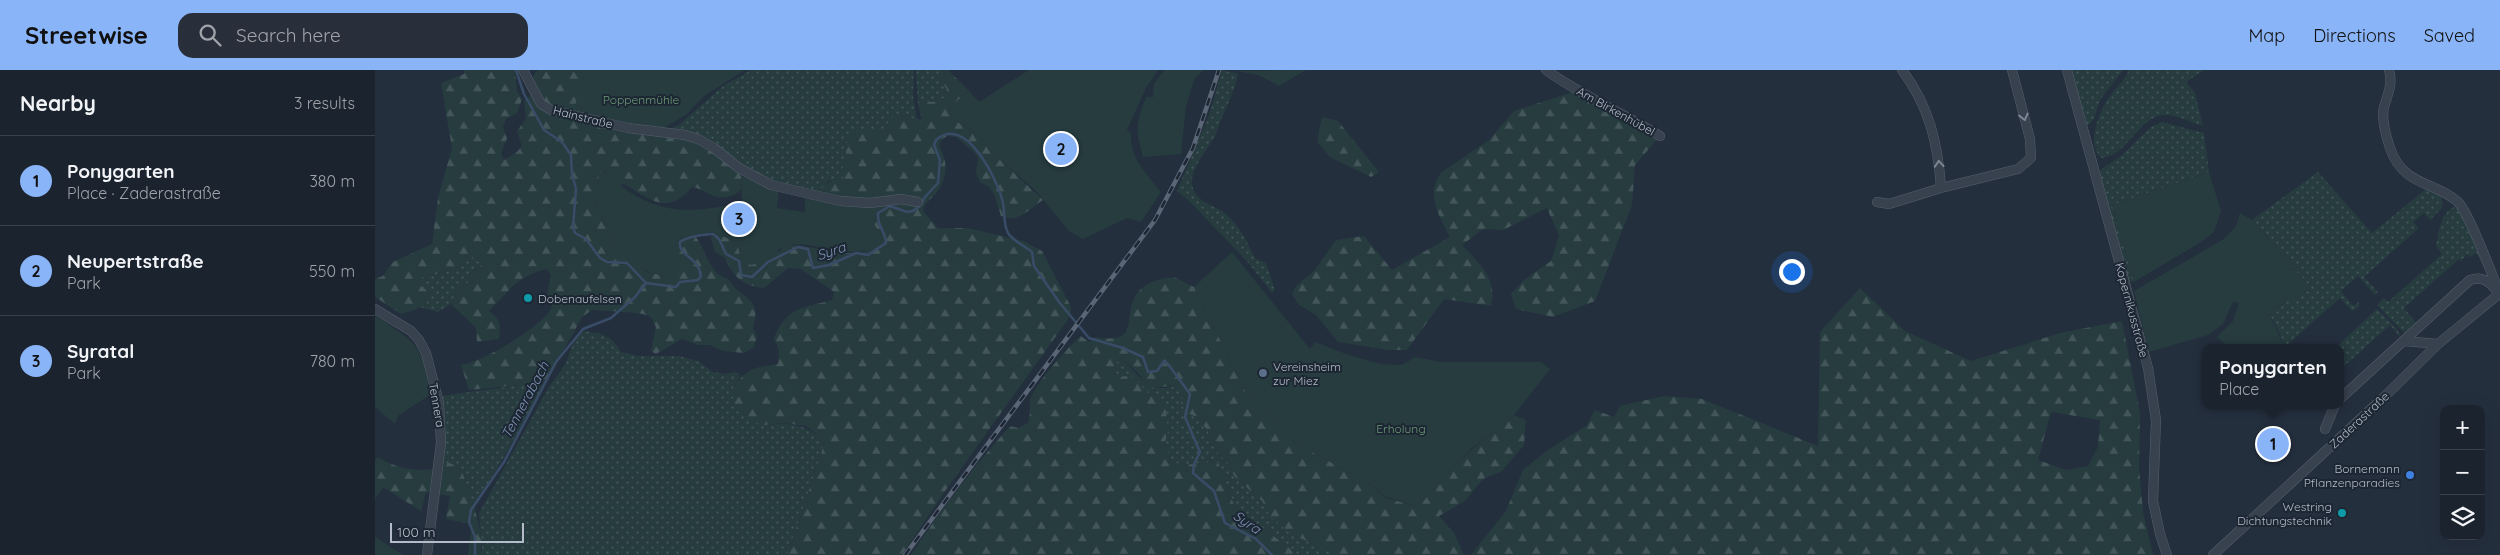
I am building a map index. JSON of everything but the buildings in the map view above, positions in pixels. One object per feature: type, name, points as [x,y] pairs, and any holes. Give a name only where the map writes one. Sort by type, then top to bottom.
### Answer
[{"type":"street","name":"Hainstraße","points":[[523,70],[541,104],[551,110],[628,128],[685,135],[703,141],[739,168],[771,185],[840,201],[870,203],[901,199],[918,202]]},
{"type":"street","name":"Am Birkenhübel","points":[[1546,70],[1595,101],[1631,118],[1660,136]]},
{"type":"street","points":[[1902,70],[1928,115],[1938,152],[1941,188]]},
{"type":"street","points":[[1877,202],[1889,204],[1941,188],[2018,170],[2031,158],[2030,139],[2012,70]]},
{"type":"street","name":"Kopernikusstraße","points":[[2067,70],[2154,397],[2156,442],[2153,500],[2159,534],[2167,555]]},
{"type":"street","points":[[2389,70],[2391,83],[2383,116],[2390,149],[2410,176],[2457,201],[2478,241],[2500,294]]},
{"type":"street","points":[[2344,395],[2470,280],[2478,278],[2489,282],[2500,294]]},
{"type":"street","name":"Zaderastraße","points":[[2213,555],[2383,398],[2438,344],[2500,294]]},
{"type":"street","name":"Tennera","points":[[375,309],[411,331],[419,340],[426,354],[439,403],[441,443],[427,555]]},
{"type":"street","points":[[2404,341],[2438,344]]},
{"type":"street","name":"Zaderastraße","points":[[2325,429],[2333,409]]},
{"type":"green space","points":[[465,70],[515,70],[517,91],[522,99],[517,113],[506,119],[503,127],[507,138],[501,153],[504,160],[517,152],[522,146],[517,131],[526,119],[524,101],[535,92],[533,80],[538,70],[586,70],[574,111],[655,136],[685,139],[703,145],[725,159],[741,176],[741,188],[739,192],[733,195],[721,198],[692,187],[675,201],[659,202],[651,200],[624,184],[620,185],[604,171],[599,174],[596,209],[608,226],[614,251],[626,255],[649,273],[682,237],[694,235],[716,272],[729,280],[735,288],[751,301],[755,309],[753,328],[757,336],[754,347],[744,353],[723,351],[710,345],[698,345],[682,339],[656,354],[651,351],[656,327],[649,316],[592,310],[582,317],[544,387],[521,385],[469,390],[461,365],[482,358],[523,335],[535,326],[550,310],[552,299],[547,294],[551,274],[546,269],[535,272],[520,280],[489,311],[499,323],[499,339],[477,342],[476,328],[451,304],[458,289],[467,284],[482,263],[482,258],[470,257],[452,270],[421,278],[421,286],[429,292],[429,297],[424,305],[416,310],[401,314],[375,297],[375,279],[383,276],[393,262],[432,244],[438,198],[452,148],[441,83],[464,74]]},
{"type":"green space","name":"Poppenmühle","points":[[586,70],[745,70],[704,96],[687,114],[664,128],[651,129],[573,112]]},
{"type":"green space","points":[[751,70],[914,70],[913,96],[917,120],[901,115],[886,133],[877,130],[849,157],[843,179],[827,181],[823,194],[777,183],[757,175],[668,131],[680,124],[723,86]]},
{"type":"green space","points":[[916,70],[948,70],[940,79],[947,90],[944,98],[932,102],[923,102],[918,105]]},
{"type":"green space","points":[[948,70],[969,91],[950,107],[958,122],[978,135],[995,155],[1043,200],[1018,217],[1007,218],[1001,216],[994,194],[989,187],[980,182],[976,173],[978,158],[975,153],[956,137],[947,136],[941,140],[939,146],[944,157],[945,175],[941,186],[925,205],[923,211],[938,228],[967,228],[1023,241],[1042,251],[1071,307],[1071,315],[943,494],[902,555],[787,555],[821,455],[824,440],[806,426],[785,423],[764,425],[748,419],[734,405],[732,390],[742,377],[751,370],[778,364],[779,350],[774,338],[784,320],[790,314],[804,307],[832,300],[834,292],[801,269],[788,268],[764,288],[745,283],[732,271],[725,258],[715,252],[711,238],[713,232],[737,242],[741,258],[780,251],[784,245],[804,246],[845,253],[863,252],[871,248],[883,238],[875,226],[851,200],[823,194],[821,189],[835,177],[843,179],[842,169],[847,157],[845,149],[848,140],[859,130],[877,130],[886,133],[889,131],[887,126],[889,119],[893,117],[901,116],[922,119],[918,105],[923,101],[932,102],[944,98],[947,90],[940,79]]},
{"type":"green space","points":[[1029,70],[1158,70],[1146,88],[1127,130],[1131,133],[1133,150],[1140,165],[1161,192],[1141,222],[1127,218],[1083,239],[1069,231],[1035,190],[995,155],[978,135],[958,122],[950,107],[969,91],[979,102]]},
{"type":"green space","points":[[1164,70],[1204,70],[1195,78],[1186,106],[1181,154],[1143,157],[1138,133],[1140,114],[1146,97],[1153,97],[1154,84]]},
{"type":"green space","points":[[1222,70],[1238,74],[1236,82],[1214,138],[1194,170],[1192,186],[1201,200],[1222,211],[1233,220],[1255,258],[1266,263],[1275,290],[1272,293],[1246,260],[1177,191],[1209,115]]},
{"type":"green space","points":[[1306,70],[1279,86],[1258,75],[1236,71]]},
{"type":"green space","points":[[2073,70],[2123,70],[2100,100],[2094,119],[2086,127],[2073,80]]},
{"type":"green space","points":[[2129,70],[2204,70],[2186,82],[2195,93],[2203,126],[2169,115],[2159,116],[2150,120],[2111,156],[2101,158],[2097,151],[2094,136],[2098,118],[2110,96]]},
{"type":"green space","points":[[1579,90],[1660,136],[1635,165],[1632,205],[1595,301],[1553,317],[1516,309],[1511,294],[1524,280],[1551,261],[1559,236],[1547,208],[1503,230],[1483,229],[1462,245],[1480,265],[1489,280],[1492,288],[1491,306],[1444,299],[1407,350],[1389,350],[1338,342],[1316,315],[1299,305],[1292,294],[1296,286],[1314,271],[1336,240],[1364,236],[1392,270],[1450,237],[1438,213],[1434,197],[1434,188],[1442,172],[1489,140],[1514,111]]},
{"type":"green space","points":[[1322,117],[1338,121],[1379,172],[1371,177],[1330,157],[1317,142]]},
{"type":"green space","points":[[2162,122],[2204,133],[2209,172],[2112,205],[2134,282],[2128,281],[2099,171],[2122,155],[2151,127]]},
{"type":"green space","points":[[604,171],[623,188],[643,200],[676,209],[696,210],[742,204],[741,176],[779,191],[777,208],[805,212],[805,197],[876,206],[875,226],[883,238],[879,247],[854,252],[810,245],[787,245],[771,257],[751,265],[741,258],[737,242],[713,232],[682,237],[670,251],[680,269],[670,274],[661,275],[645,270],[614,251],[608,226],[596,209],[599,174]]},
{"type":"green space","points":[[2209,172],[2221,211],[2214,232],[2201,242],[2134,282],[2112,205]]},
{"type":"green space","points":[[2318,172],[2372,233],[2426,189],[2439,193],[2443,202],[2441,209],[2430,220],[2424,213],[2413,222],[2419,228],[2364,277],[2378,292],[2375,295],[2358,276],[2341,291],[2353,306],[2359,302],[2359,307],[2348,314],[2352,311],[2340,298],[2288,344],[2284,344],[2268,312],[2311,288],[2252,220]]},
{"type":"green space","points":[[2454,207],[2461,210],[2488,273],[2476,253],[2470,257],[2467,254],[2461,261],[2459,259],[2404,308],[2417,324],[2405,334],[2377,305],[2384,298],[2388,302],[2442,254],[2436,246],[2439,229],[2443,218]]},
{"type":"green space","points":[[2240,213],[2252,220],[2311,288],[2268,312],[2283,344],[2225,344],[2217,337],[2233,321],[2239,303],[2233,302],[2223,324],[2208,335],[2149,352],[2134,291],[2224,239],[2236,226]]},
{"type":"green space","name":"Erholung","points":[[1232,252],[1310,349],[1315,342],[1349,355],[1381,364],[1402,365],[1415,357],[1441,362],[1541,362],[1550,369],[1514,415],[1470,450],[1432,490],[1419,507],[1386,497],[1367,482],[1296,443],[1246,392],[1194,287]]},
{"type":"green space","points":[[470,257],[482,258],[482,262],[467,284],[458,289],[451,304],[438,312],[420,307],[426,304],[429,292],[421,286],[421,278],[452,270]]},
{"type":"green space","points":[[1174,277],[1194,287],[1246,392],[1296,443],[1367,482],[1386,498],[1419,507],[1451,469],[1488,436],[1514,415],[1526,420],[1524,445],[1502,471],[1483,479],[1465,501],[1439,516],[1454,533],[1464,555],[1335,555],[1288,532],[1270,516],[1262,501],[1234,476],[1230,465],[1215,450],[1208,431],[1197,417],[1185,412],[1181,403],[1184,391],[1175,386],[1149,388],[1138,373],[1121,358],[1115,365],[1113,372],[1118,379],[1125,376],[1133,377],[1146,392],[1158,397],[1166,410],[1168,430],[1165,443],[1170,461],[1181,464],[1218,462],[1234,505],[1246,519],[1266,530],[1298,555],[911,555],[958,489],[1010,426],[1018,428],[1028,423],[1030,400],[1033,393],[1068,348],[1081,336],[1089,342],[1096,337],[1111,338],[1121,336],[1126,332],[1129,325],[1131,307],[1141,289],[1156,280]]},
{"type":"green space","points":[[1860,288],[1905,331],[1971,361],[2060,333],[2122,321],[2140,413],[2139,468],[2143,512],[2153,555],[1471,555],[1506,511],[1523,470],[1549,449],[1586,426],[1595,410],[1614,417],[1620,406],[1664,396],[1702,399],[1818,446],[1820,332]],"holes":[[[2051,412],[2100,420],[2098,447],[2088,466],[2066,470],[2038,460]]]},
{"type":"green space","points":[[2377,309],[2398,330],[2401,338],[2390,325],[2344,366],[2344,344],[2339,344]]},
{"type":"green space","points":[[375,316],[382,319],[413,343],[422,358],[428,375],[430,395],[399,415],[395,424],[375,407]]},
{"type":"green space","points":[[584,331],[610,338],[621,352],[638,356],[679,356],[698,361],[713,372],[726,374],[734,372],[741,375],[732,390],[764,425],[796,425],[809,430],[824,440],[821,455],[787,555],[479,555],[482,549],[479,513],[549,387],[565,365],[576,336]]},
{"type":"green space","points":[[1121,358],[1139,376],[1154,387],[1167,388],[1176,386],[1184,391],[1181,403],[1197,417],[1208,431],[1215,450],[1230,465],[1234,476],[1262,501],[1270,516],[1335,555],[1298,555],[1266,530],[1246,519],[1234,505],[1218,462],[1181,464],[1170,461],[1165,443],[1168,430],[1146,392],[1133,377],[1118,379],[1113,372],[1115,365]]},
{"type":"green space","points":[[521,385],[544,387],[474,509],[461,468],[441,468],[445,420],[441,396]]},
{"type":"green space","points":[[378,457],[403,468],[432,469],[449,463],[461,468],[479,525],[481,547],[479,555],[468,555],[472,524],[446,519],[450,496],[426,492],[421,511],[383,487],[375,499],[375,460]]},
{"type":"green space","points":[[375,537],[403,555],[375,555]]},
{"type":"waterway","name":"Syra","points":[[516,70],[524,94],[544,130],[562,142],[571,155],[572,174],[576,189],[573,227],[575,233],[586,239],[600,258],[607,262],[627,263],[646,283],[676,287],[680,282],[698,280],[701,276],[697,265],[682,251],[680,242],[691,237],[704,235],[713,234],[716,236],[726,254],[739,261],[741,275],[752,277],[768,262],[798,247],[808,249],[813,268],[829,265],[856,253],[868,255],[886,243],[878,213],[890,206],[907,212],[913,211],[920,206],[925,197],[938,183],[940,160],[934,145],[936,140],[947,134],[958,135],[969,142],[988,166],[995,180],[1003,203],[1006,230],[1010,236],[1032,252],[1034,266],[1059,302],[1089,338],[1123,348],[1143,357],[1148,372],[1157,371],[1164,361],[1168,364],[1190,394],[1185,417],[1200,452],[1194,464],[1193,473],[1214,491],[1225,523],[1256,539],[1272,555]]},
{"type":"waterway","name":"Tennerabach","points":[[475,555],[475,537],[469,522],[471,510],[504,462],[556,362],[583,329],[611,318],[635,297],[646,283]]},
{"type":"railway","points":[[905,555],[1155,220],[1193,148],[1219,70]]},
{"type":"place","name":"Neupertstraße","points":[[1061,149]]},
{"type":"place","name":"Syratal","points":[[739,219]]},
{"type":"place","name":"Dobenaufelsen","points":[[528,298]]},
{"type":"place","name":"Vereinsheim zur Miez","points":[[1263,373]]},
{"type":"place","name":"Ponygarten","points":[[2273,444]]},
{"type":"place","name":"Bornemann Pflanzenparadies","points":[[2410,475]]},
{"type":"place","name":"Westring Dichtungstechnik","points":[[2342,513]]}]
